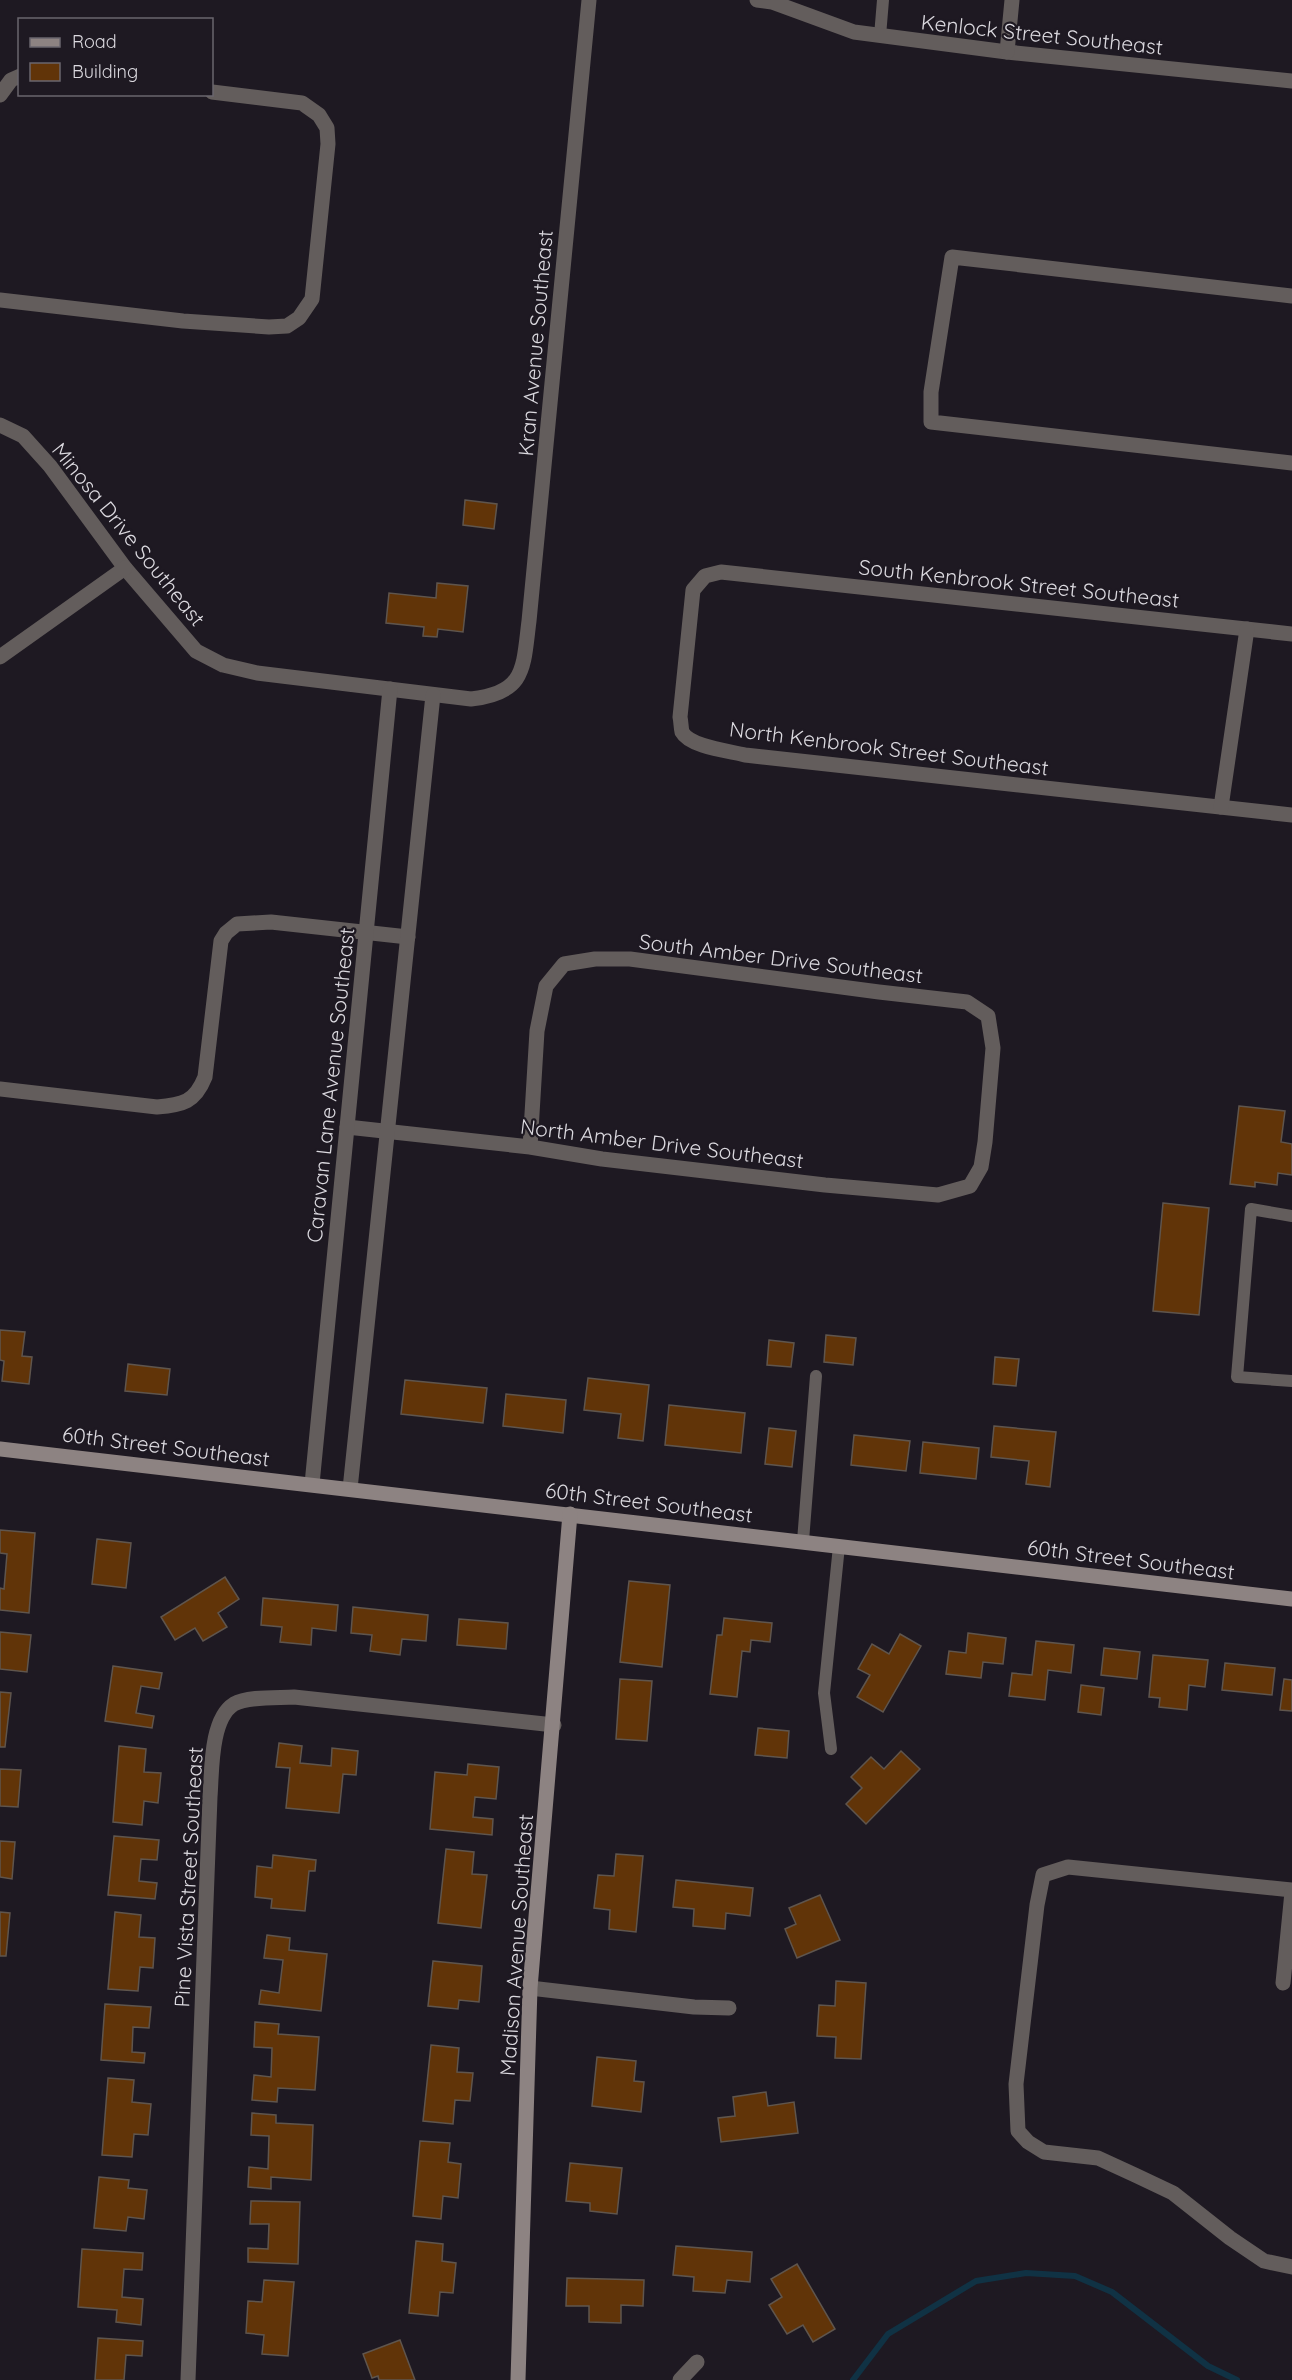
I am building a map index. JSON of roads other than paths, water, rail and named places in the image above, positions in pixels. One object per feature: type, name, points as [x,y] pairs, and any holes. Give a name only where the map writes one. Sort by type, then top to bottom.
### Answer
[{"type":"main road","name":"60th Street Southeast","points":[[0,1449],[1292,1599]]},
{"type":"main road","name":"Madison Avenue Southeast","points":[[518,2380],[530,1988],[570,1514]]},
{"type":"street","name":"Kran Avenue Southeast","points":[[509,686],[520,675],[529,621],[589,0]]},
{"type":"street","name":"Kenlock Street Southeast","points":[[757,0],[772,2],[854,32],[880,36],[1007,52],[1292,81]]},
{"type":"street","points":[[1007,52],[1012,0]]},
{"type":"street","points":[[0,95],[15,78]]},
{"type":"street","points":[[0,300],[183,321],[269,327],[287,326],[299,318],[312,299],[328,144],[327,128],[319,115],[303,103],[213,92]]},
{"type":"street","points":[[1292,296],[952,257],[931,392],[931,422],[1292,464]]},
{"type":"street","name":"Minosa Drive Southeast","points":[[0,425],[23,436],[50,466],[125,568],[196,651],[223,665],[257,673],[471,699],[494,696],[509,686]]},
{"type":"street","points":[[0,657],[125,568]]},
{"type":"street","name":"North Kenbrook Street Southeast","points":[[741,573],[721,572],[705,576],[693,590],[680,717],[682,731],[689,739],[705,746],[745,755],[1292,815]]},
{"type":"street","name":"South Kenbrook Street Southeast","points":[[741,573],[1292,634]]},
{"type":"street","points":[[1221,807],[1247,629]]},
{"type":"street","name":"Caravan Lane Avenue Southeast","points":[[312,1484],[390,689]]},
{"type":"street","points":[[350,1489],[433,695]]},
{"type":"street","points":[[0,1089],[157,1107],[176,1106],[190,1100],[200,1090],[205,1077],[221,941],[226,933],[237,924],[271,922],[408,937]]},
{"type":"street","name":"South Amber Drive Southeast","points":[[530,1147],[537,1030],[546,986],[564,964],[595,959],[630,959],[967,1002],[988,1016],[993,1048],[985,1142],[981,1167],[970,1186]]},
{"type":"street","name":"North Amber Drive Southeast","points":[[347,1127],[530,1147],[602,1160],[825,1185],[938,1195],[970,1186]]},
{"type":"street","name":"Pine Vista Street Southeast","points":[[188,2380],[210,1797],[218,1724],[233,1704],[256,1698],[294,1697],[554,1725]]},
{"type":"street","points":[[1283,1983],[1292,1891],[1068,1867],[1043,1875],[1036,1905],[1016,2084],[1018,2131],[1028,2142],[1044,2152],[1098,2158],[1135,2175],[1173,2193],[1230,2238],[1264,2261],[1292,2267]]},
{"type":"street","points":[[530,1988],[694,2007],[729,2008]]},
{"type":"street","points":[[680,2380],[697,2362]]},
{"type":"lane","points":[[880,36],[883,0]]},
{"type":"lane","points":[[1292,1216],[1251,1209],[1238,1377],[1292,1381]]},
{"type":"lane","points":[[803,1541],[816,1376]]},
{"type":"lane","points":[[831,1749],[824,1693],[839,1546]]},
{"type":"waterway","points":[[853,2380],[888,2334],[976,2281],[1026,2273],[1075,2276],[1112,2292],[1208,2366],[1237,2380]]}]
